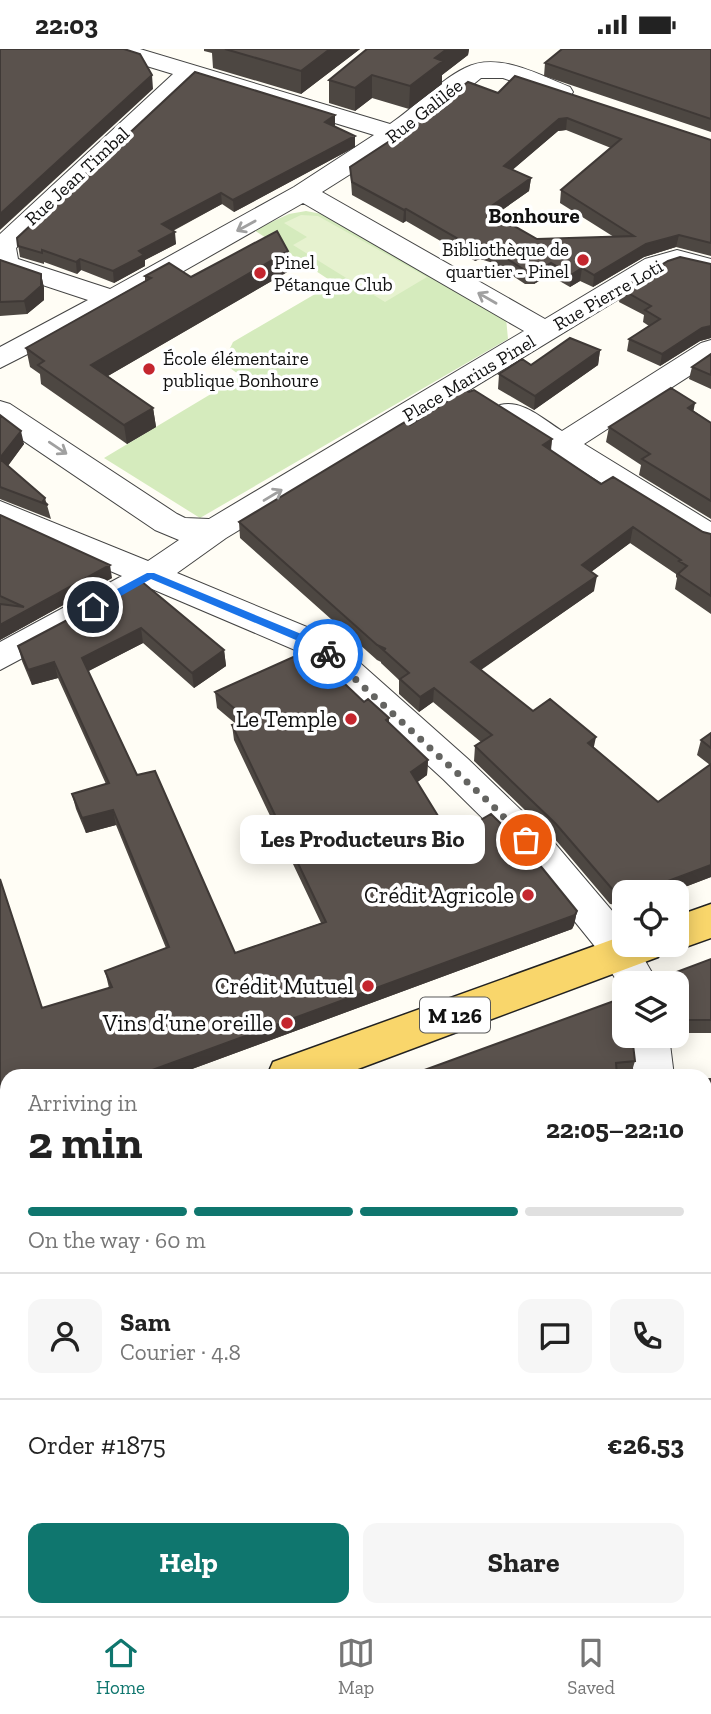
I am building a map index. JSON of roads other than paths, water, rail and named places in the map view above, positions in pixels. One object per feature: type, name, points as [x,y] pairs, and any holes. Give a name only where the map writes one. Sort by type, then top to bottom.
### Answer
[{"type":"main road","points":[[689,929],[711,921]]},
{"type":"main road","name":"M 126","points":[[309,1069],[635,960]]},
{"type":"street","points":[[115,49],[397,134]]},
{"type":"street","name":"Rue Galilée","points":[[306,194],[397,134],[481,69],[498,70],[586,100]]},
{"type":"street","name":"Rue Jean Timbal","points":[[114,299],[8,265],[1,257],[3,246],[188,73]]},
{"type":"street","points":[[306,106],[327,90]]},
{"type":"street","points":[[0,359],[306,194]]},
{"type":"street","name":"Place Marius Pinel","points":[[151,575],[215,530],[546,331],[306,194]]},
{"type":"street","name":"Rue Pierre Loti","points":[[546,331],[663,260],[677,258],[709,264]]},
{"type":"street","points":[[0,330],[33,341]]},
{"type":"street","points":[[561,445],[711,349]]},
{"type":"street","points":[[463,383],[711,537]]},
{"type":"street","points":[[0,411],[166,522],[180,529],[215,530]]},
{"type":"street","points":[[0,512],[307,641],[330,656],[492,805],[577,894],[635,960]]},
{"type":"street","points":[[0,657],[151,575]]},
{"type":"street","points":[[650,1048],[653,1069]]},
{"type":"place","name":"Bibliothèque de quartier - Pinel","points":[[583,260]]},
{"type":"place","name":"Pinel Pétanque Club","points":[[260,273]]},
{"type":"place","name":"École élémentaire publique Bonhoure","points":[[149,369]]},
{"type":"place","name":"Le Temple","points":[[351,719]]},
{"type":"place","name":"Les Producteurs Bio","points":[[526,840]]},
{"type":"place","name":"Crédit Agricole","points":[[528,895]]},
{"type":"place","name":"Crédit Mutuel","points":[[368,986]]},
{"type":"place","name":"Vins d’une oreille","points":[[287,1023]]},
{"type":"district","name":"Bonhoure","points":[[534,215]]}]
